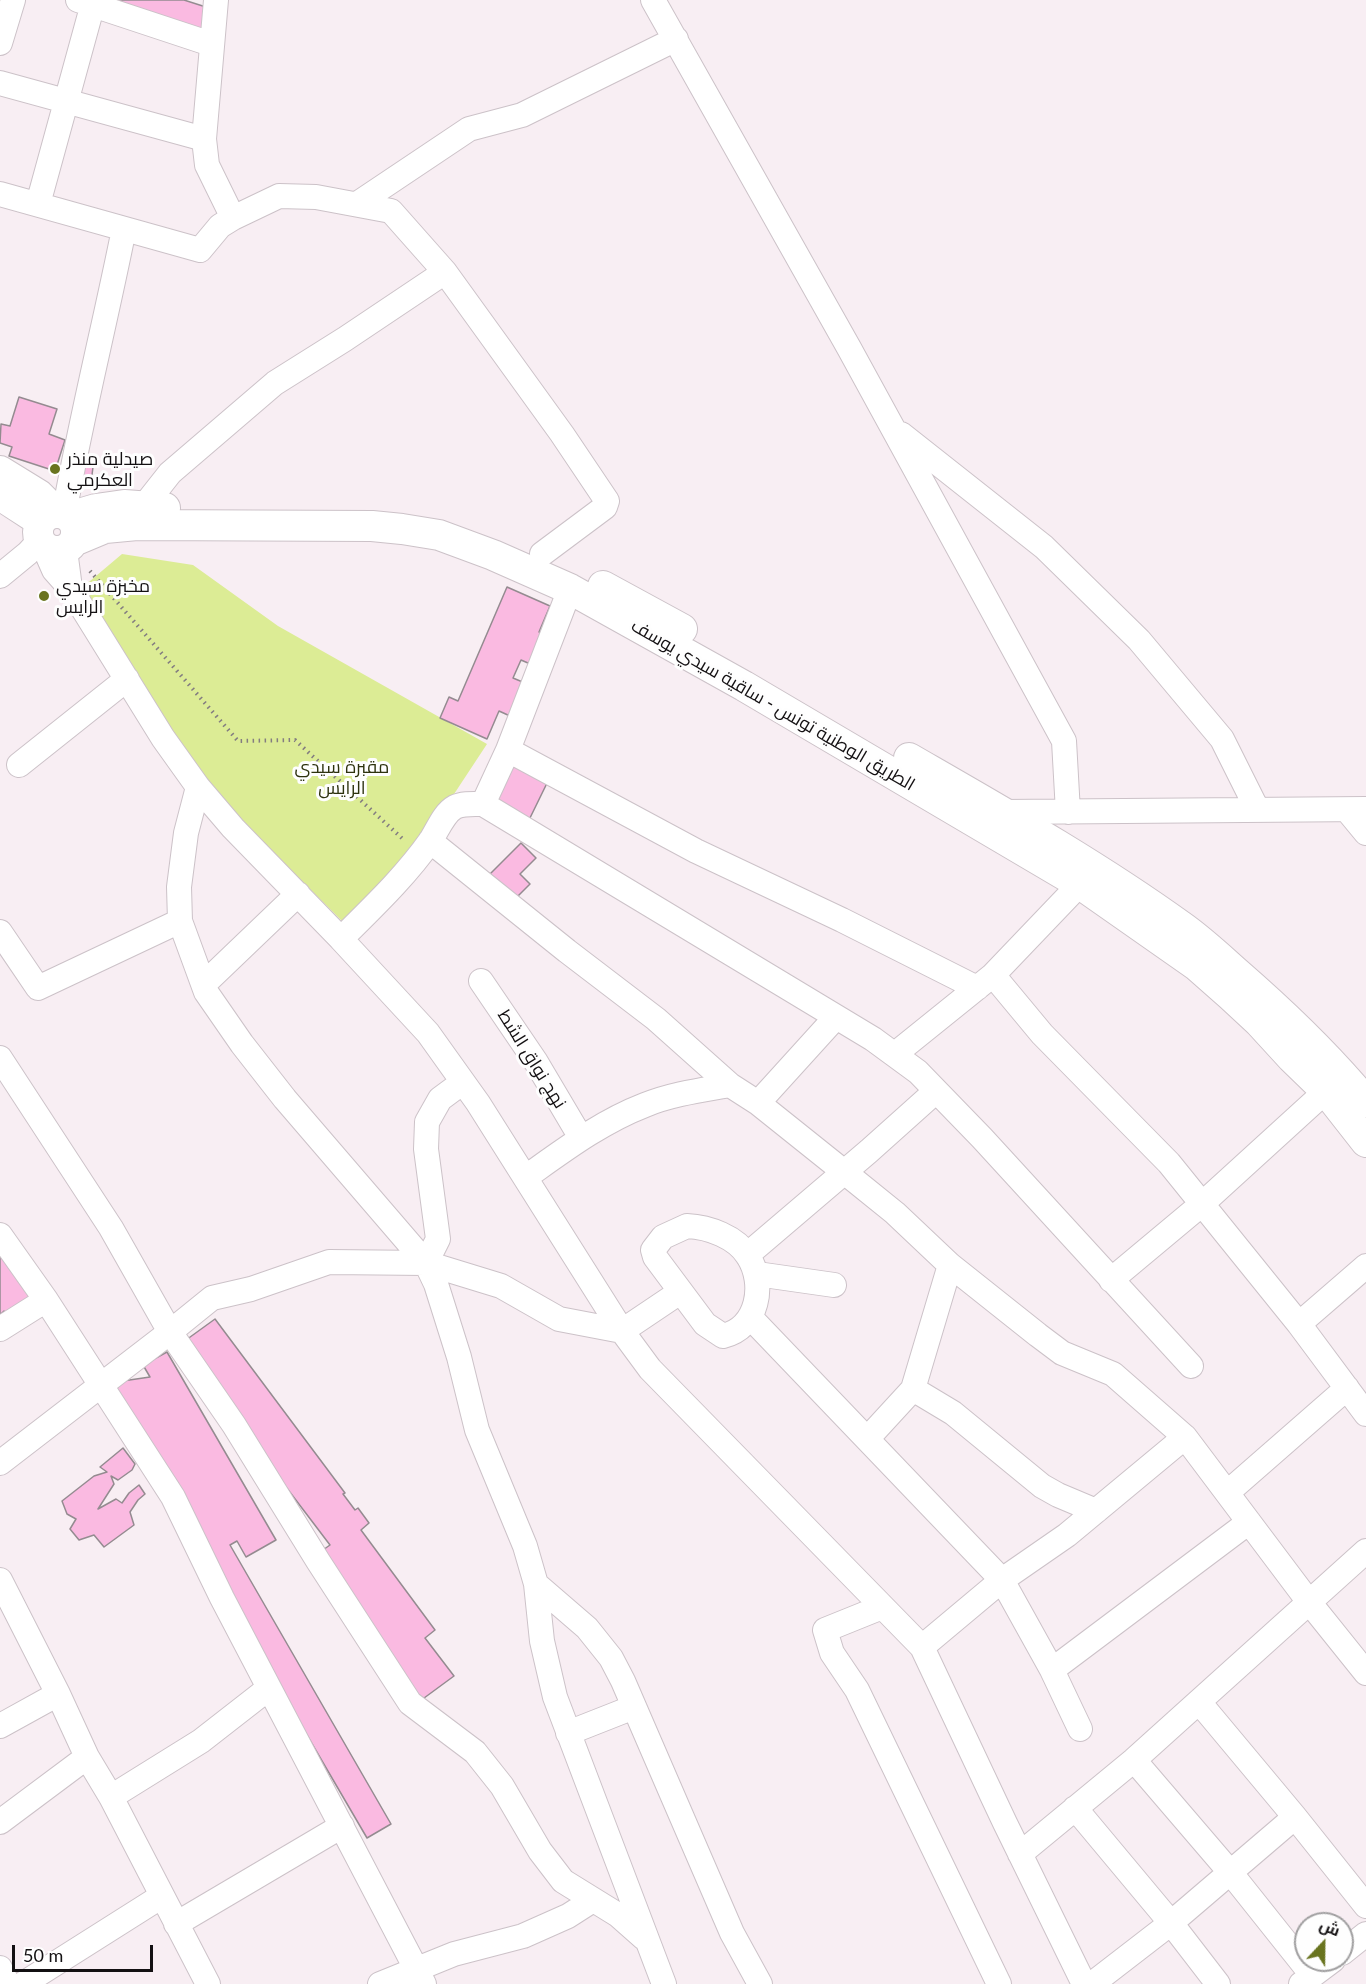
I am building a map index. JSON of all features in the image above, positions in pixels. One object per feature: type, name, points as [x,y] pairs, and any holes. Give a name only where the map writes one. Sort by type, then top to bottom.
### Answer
[{"type":"main road","points":[[0,471],[39,495],[56,530]]},
{"type":"main road","points":[[0,495],[56,530]]},
{"type":"main road","name":"الطريق الوطنية تونس - ساقية سيدي يوسف","points":[[56,530],[96,509],[115,506],[213,510],[389,508],[423,512],[508,540],[542,554],[730,655],[1003,813],[1128,889],[1183,927],[1267,999],[1309,1038],[1366,1102]]},
{"type":"main road","name":"الطريق الوطنية تونس - ساقية سيدي يوسف","points":[[56,530],[137,525],[341,525],[402,529],[439,535],[570,589],[744,686],[1080,884],[1197,966],[1259,1022],[1326,1091],[1366,1142]]},
{"type":"street","points":[[0,43],[13,0]]},
{"type":"street","points":[[216,0],[204,138],[207,165],[233,218]]},
{"type":"street","points":[[653,0],[894,428],[1064,741],[1068,812]]},
{"type":"street","points":[[38,204],[67,102],[88,2],[211,44]]},
{"type":"street","points":[[357,204],[469,129],[522,115],[675,39]]},
{"type":"street","points":[[0,83],[204,138]]},
{"type":"street","points":[[0,194],[200,250],[220,226],[279,196],[316,197],[391,211],[445,272],[562,434],[607,501],[605,507],[542,554]]},
{"type":"street","points":[[124,229],[106,317],[56,530],[54,570],[70,588],[164,738],[198,787],[233,828],[428,1033],[526,1177],[622,1331],[657,1376],[922,1647],[1084,1984]]},
{"type":"street","points":[[144,506],[170,473],[275,383],[445,272]]},
{"type":"street","points":[[894,428],[1044,547],[1139,640],[1222,739],[1257,809]]},
{"type":"street","points":[[0,576],[56,530]]},
{"type":"street","points":[[483,804],[508,750],[570,589]]},
{"type":"street","points":[[19,765],[127,679]]},
{"type":"street","points":[[508,750],[696,851],[842,920],[985,982],[1042,1034],[1169,1163],[1299,1324],[1366,1414]]},
{"type":"street","points":[[198,787],[186,833],[179,887],[180,921],[204,984],[220,1014],[285,1099],[426,1263],[436,1284],[459,1358],[477,1430],[525,1545],[536,1584],[542,1641],[555,1697],[664,1984]]},
{"type":"street","points":[[341,939],[401,878],[418,842],[455,807],[469,803],[483,804],[836,1017],[895,1054],[918,1072],[982,1138],[1191,1366]]},
{"type":"street","points":[[1003,813],[1257,809],[1357,810],[1366,833]]},
{"type":"street","points":[[418,842],[656,1019],[730,1084],[758,1103],[895,1213],[950,1265],[1062,1353],[1113,1374],[1185,1437],[1309,1602],[1366,1673]]},
{"type":"street","points":[[895,1054],[985,982],[1080,884]]},
{"type":"street","points":[[204,984],[298,894]]},
{"type":"street","points":[[0,932],[38,988],[180,921]]},
{"type":"street","name":"نهج نواق الشط","points":[[481,981],[536,1062],[581,1138]]},
{"type":"street","points":[[758,1103],[836,1017]]},
{"type":"street","points":[[0,1058],[111,1228],[170,1332],[234,1425],[410,1703],[475,1752],[502,1786],[540,1851],[563,1881],[618,1915],[648,1941]]},
{"type":"street","points":[[426,1263],[438,1239],[426,1149],[427,1122],[440,1099],[463,1082]]},
{"type":"street","points":[[526,1177],[581,1138],[644,1105],[665,1098],[730,1084]]},
{"type":"street","points":[[752,1264],[843,1171],[869,1151],[936,1090]]},
{"type":"street","points":[[1111,1280],[1202,1204],[1326,1091]]},
{"type":"street","points":[[687,1226],[702,1226],[736,1244],[752,1264],[756,1304],[750,1317],[735,1333],[723,1336],[705,1324],[655,1257],[653,1250],[663,1237],[674,1231],[687,1226]]},
{"type":"street","points":[[0,1235],[102,1384],[173,1497],[268,1688],[420,1976]]},
{"type":"street","points":[[0,1463],[212,1298],[251,1289],[329,1262],[426,1263],[501,1286],[559,1319],[622,1331],[680,1292]]},
{"type":"street","points":[[752,1264],[834,1285]]},
{"type":"street","points":[[868,1438],[913,1389],[950,1265]]},
{"type":"street","points":[[1299,1324],[1366,1266]]},
{"type":"street","points":[[0,1329],[46,1300]]},
{"type":"street","points":[[750,1317],[1002,1580],[1052,1670],[1080,1729]]},
{"type":"street","points":[[1228,1492],[1347,1388]]},
{"type":"street","points":[[913,1389],[953,1413],[1042,1486],[1096,1511]]},
{"type":"street","points":[[922,1647],[1002,1580],[1067,1535],[1185,1437]]},
{"type":"street","points":[[1052,1670],[1249,1522]]},
{"type":"street","points":[[1020,1854],[1134,1760],[1366,1551]]},
{"type":"street","points":[[1,1584],[58,1694],[87,1757],[111,1797],[208,1984]]},
{"type":"street","points":[[536,1584],[587,1628],[611,1658],[732,1933],[760,1984]]},
{"type":"street","points":[[882,1607],[825,1630],[832,1653],[857,1690],[999,1984]]},
{"type":"street","points":[[111,1797],[201,1741],[268,1688]]},
{"type":"street","points":[[0,1726],[58,1694]]},
{"type":"street","points":[[1199,1702],[1366,1906]]},
{"type":"street","points":[[568,1733],[634,1707]]},
{"type":"street","points":[[0,1822],[87,1757]]},
{"type":"street","points":[[1134,1760],[1230,1872],[1306,1980]]},
{"type":"street","points":[[1075,1808],[1171,1923],[1218,1984]]},
{"type":"street","points":[[1092,1984],[1171,1923],[1295,1817]]},
{"type":"street","points":[[176,1924],[342,1826]]},
{"type":"street","points":[[23,1984],[162,1896]]},
{"type":"street","points":[[380,1984],[420,1976],[454,1954],[523,1936],[568,1916],[594,1900]]},
{"type":"street","points":[[1354,1944],[1366,1934]]},
{"type":"street","points":[[0,1968],[8,1984]]},
{"type":"path","points":[[90,572],[238,741],[296,740],[418,842]]},
{"type":"green space","name":"مقبرة سيدي الرايس","points":[[122,554],[193,565],[278,626],[487,744],[402,873],[347,926],[200,780],[77,592]]},
{"type":"building","points":[[102,0],[184,0],[209,8],[199,42]]},
{"type":"building","points":[[19,397],[57,409],[49,434],[65,440],[55,471],[9,456],[12,447],[0,443],[1,424],[10,426]]},
{"type":"building","points":[[78,465],[93,467],[91,483],[75,480]]},
{"type":"building","points":[[507,587],[550,606],[539,632],[548,636],[535,666],[521,660],[513,678],[525,683],[510,716],[499,711],[487,739],[440,718],[449,697],[458,701]]},
{"type":"building","points":[[516,760],[550,777],[528,822],[494,806]]},
{"type":"building","points":[[521,843],[536,858],[520,874],[530,884],[512,902],[487,877]]},
{"type":"building","points":[[0,1252],[39,1296],[14,1320],[4,1311],[0,1315]]},
{"type":"building","points":[[215,1319],[345,1493],[343,1494],[355,1510],[358,1508],[369,1523],[361,1530],[435,1630],[425,1638],[454,1676],[420,1701],[313,1557],[330,1545],[267,1462],[186,1340]]},
{"type":"building","points":[[167,1352],[276,1540],[246,1557],[237,1541],[230,1545],[391,1824],[367,1838],[102,1384],[150,1377],[143,1365]]},
{"type":"building","points":[[123,1448],[135,1464],[132,1470],[118,1480],[111,1476],[114,1484],[98,1509],[116,1499],[122,1503],[139,1485],[145,1494],[130,1512],[134,1525],[104,1547],[94,1535],[79,1540],[70,1529],[76,1519],[67,1514],[62,1501],[94,1476],[107,1472],[100,1467]]},
{"type":"place","name":"صيدلية منذر العكرمي","points":[[55,469]]},
{"type":"place","name":"مخبزة سيدي الرايس","points":[[44,596]]}]
